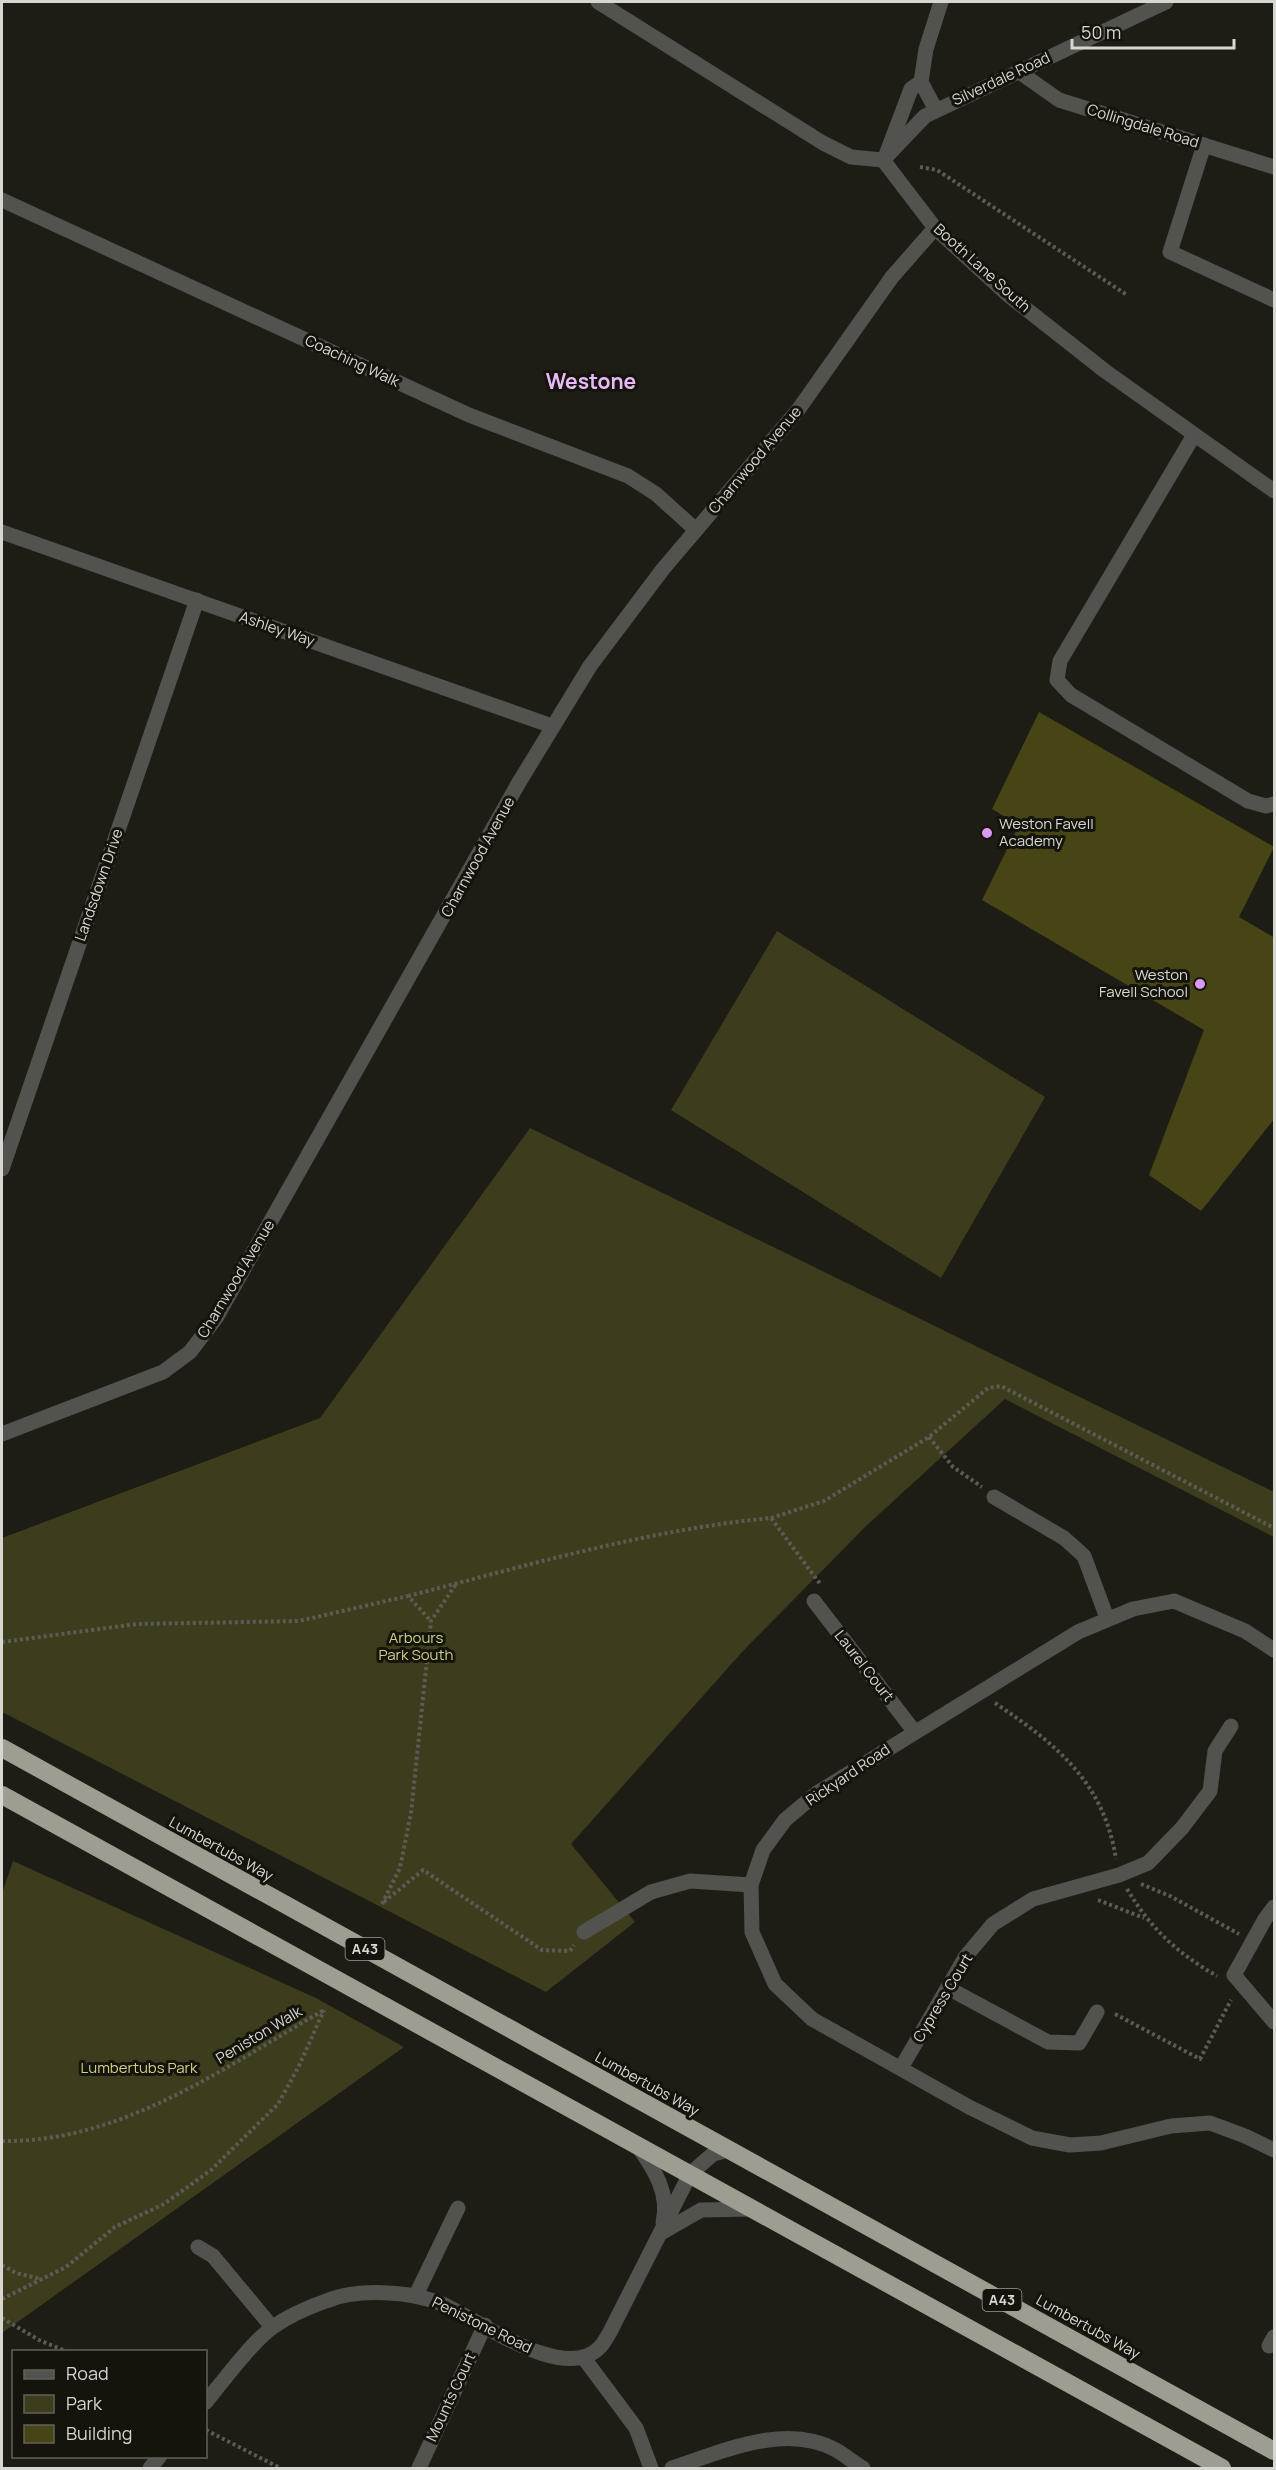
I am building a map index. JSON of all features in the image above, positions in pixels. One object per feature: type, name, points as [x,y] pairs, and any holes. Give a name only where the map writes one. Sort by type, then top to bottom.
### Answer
[{"type":"highway","name":"Lumbertubs Way","points":[[2,1748],[1275,2451]]},
{"type":"highway","name":"A43","points":[[2,1795],[1222,2469]]},
{"type":"street","points":[[598,2],[823,143],[850,157],[884,160],[911,89],[921,82]]},
{"type":"street","points":[[936,110],[921,82],[926,49],[941,2]]},
{"type":"street","name":"Silverdale Road","points":[[884,160],[903,141],[916,123],[936,110],[1166,2]]},
{"type":"street","name":"Collingdale Road","points":[[1018,71],[1059,100],[1275,167]]},
{"type":"street","points":[[1204,145],[1170,252],[1275,300]]},
{"type":"street","name":"Booth Lane South","points":[[884,160],[935,228],[1007,294],[1105,371],[1275,491]]},
{"type":"street","name":"Coaching Walk","points":[[2,200],[469,416],[628,476],[656,494],[696,530]]},
{"type":"street","name":"Charnwood Avenue","points":[[2,1434],[154,1377],[178,1362],[202,1339],[552,726],[617,629],[696,530],[753,467],[798,410],[892,277],[935,228]]},
{"type":"street","points":[[1194,435],[1060,661],[1057,680],[1071,695],[1248,801],[1266,806],[1275,804]]},
{"type":"street","name":"Ashley Way","points":[[2,532],[552,726]]},
{"type":"street","name":"Landsdown Drive","points":[[2,1169],[197,600]]},
{"type":"street","points":[[994,1497],[1064,1538],[1084,1556],[1107,1618]]},
{"type":"street","name":"Laurel Court","points":[[814,1601],[914,1731]]},
{"type":"street","name":"Rickyard Road","points":[[1275,1650],[1245,1631],[1174,1601],[1133,1609],[1107,1618],[1078,1632],[914,1731],[817,1793],[785,1820],[763,1850],[751,1885],[752,1932],[775,1984],[812,2019],[969,2107],[1032,2138],[1070,2145],[1101,2143],[1171,2126],[1210,2123],[1275,2150]]},
{"type":"street","name":"Cypress Court","points":[[901,2068],[966,1956],[993,1924],[1033,1899],[1119,1875],[1148,1863],[1182,1828],[1210,1791],[1215,1751],[1231,1726]]},
{"type":"street","points":[[584,1932],[651,1892],[690,1881],[751,1885]]},
{"type":"street","points":[[1275,1907],[1252,1941],[1234,1976],[1275,2022]]},
{"type":"street","points":[[948,1988],[1048,2042],[1079,2043],[1097,2012]]},
{"type":"street","points":[[636,2144],[652,2165],[662,2188],[665,2214],[661,2233]]},
{"type":"street","points":[[651,2469],[636,2428],[583,2357],[599,2349],[610,2332],[690,2174],[713,2154],[729,2150]]},
{"type":"street","points":[[416,2295],[459,2208]]},
{"type":"street","points":[[661,2233],[701,2210],[754,2209]]},
{"type":"street","points":[[198,2247],[213,2256],[272,2327]]},
{"type":"street","name":"Penistone Road","points":[[207,2401],[272,2327],[327,2300],[374,2293],[416,2295],[442,2303],[530,2350],[549,2356],[583,2357]]},
{"type":"street","name":"Mounts Court","points":[[419,2469],[485,2325]]},
{"type":"street","points":[[672,2469],[776,2438],[803,2439],[835,2450],[863,2469]]},
{"type":"path","points":[[920,167],[937,170],[1127,295]]},
{"type":"path","points":[[2,1642],[137,1624],[300,1621],[456,1584],[597,1546],[706,1524],[771,1518],[824,1501],[929,1437],[988,1388],[1000,1386],[1275,1528]]},
{"type":"path","points":[[929,1437],[953,1467],[994,1497]]},
{"type":"path","points":[[771,1518],[822,1587],[814,1601]]},
{"type":"path","points":[[456,1584],[431,1621],[411,1813],[400,1868],[382,1904],[423,1870],[542,1950],[570,1951],[584,1932]]},
{"type":"path","points":[[408,1596],[431,1621]]},
{"type":"path","points":[[979,1692],[1036,1731],[1069,1759],[1092,1791],[1112,1833],[1119,1875],[1145,1919],[1187,1959],[1223,1979],[1234,1976],[1233,1997],[1200,2059],[1116,2014],[1097,2012]]},
{"type":"path","points":[[1119,1875],[1170,1896],[1252,1941]]},
{"type":"path","points":[[1070,1889],[1145,1919]]},
{"type":"path","name":"Peniston Walk","points":[[2,2141],[83,2131],[146,2109],[210,2078],[324,2010],[298,2068],[278,2104],[252,2132],[211,2170],[173,2197],[115,2227],[66,2267],[42,2279]]},
{"type":"path","points":[[2,2265],[16,2273],[42,2279]]},
{"type":"path","points":[[2,2299],[42,2279]]},
{"type":"path","points":[[2,2318],[39,2340],[63,2350]]},
{"type":"path","points":[[207,2431],[280,2469]]},
{"type":"green space","points":[[777,931],[1045,1097],[941,1278],[671,1110]]},
{"type":"green space","name":"Arbours Park South","points":[[530,1128],[1274,1492],[1274,1537],[1005,1399],[865,1527],[743,1651],[571,1844],[635,1922],[546,1992],[2,1712],[2,1538],[320,1418]]},
{"type":"green space","name":"Lumbertubs Park","points":[[13,1861],[316,1998],[404,2047],[2,2333],[2,1893]]},
{"type":"building","name":"Weston Favell School","points":[[1039,712],[1274,847],[1239,917],[1275,938],[1275,1118],[1201,1211],[1149,1175],[1204,1030],[982,900],[1019,825],[992,809]]},
{"type":"place","name":"Weston Favell Academy","points":[[987,833]]},
{"type":"place","name":"Weston Favell School","points":[[1200,984]]},
{"type":"district","name":"Westone","points":[[591,382]]}]
